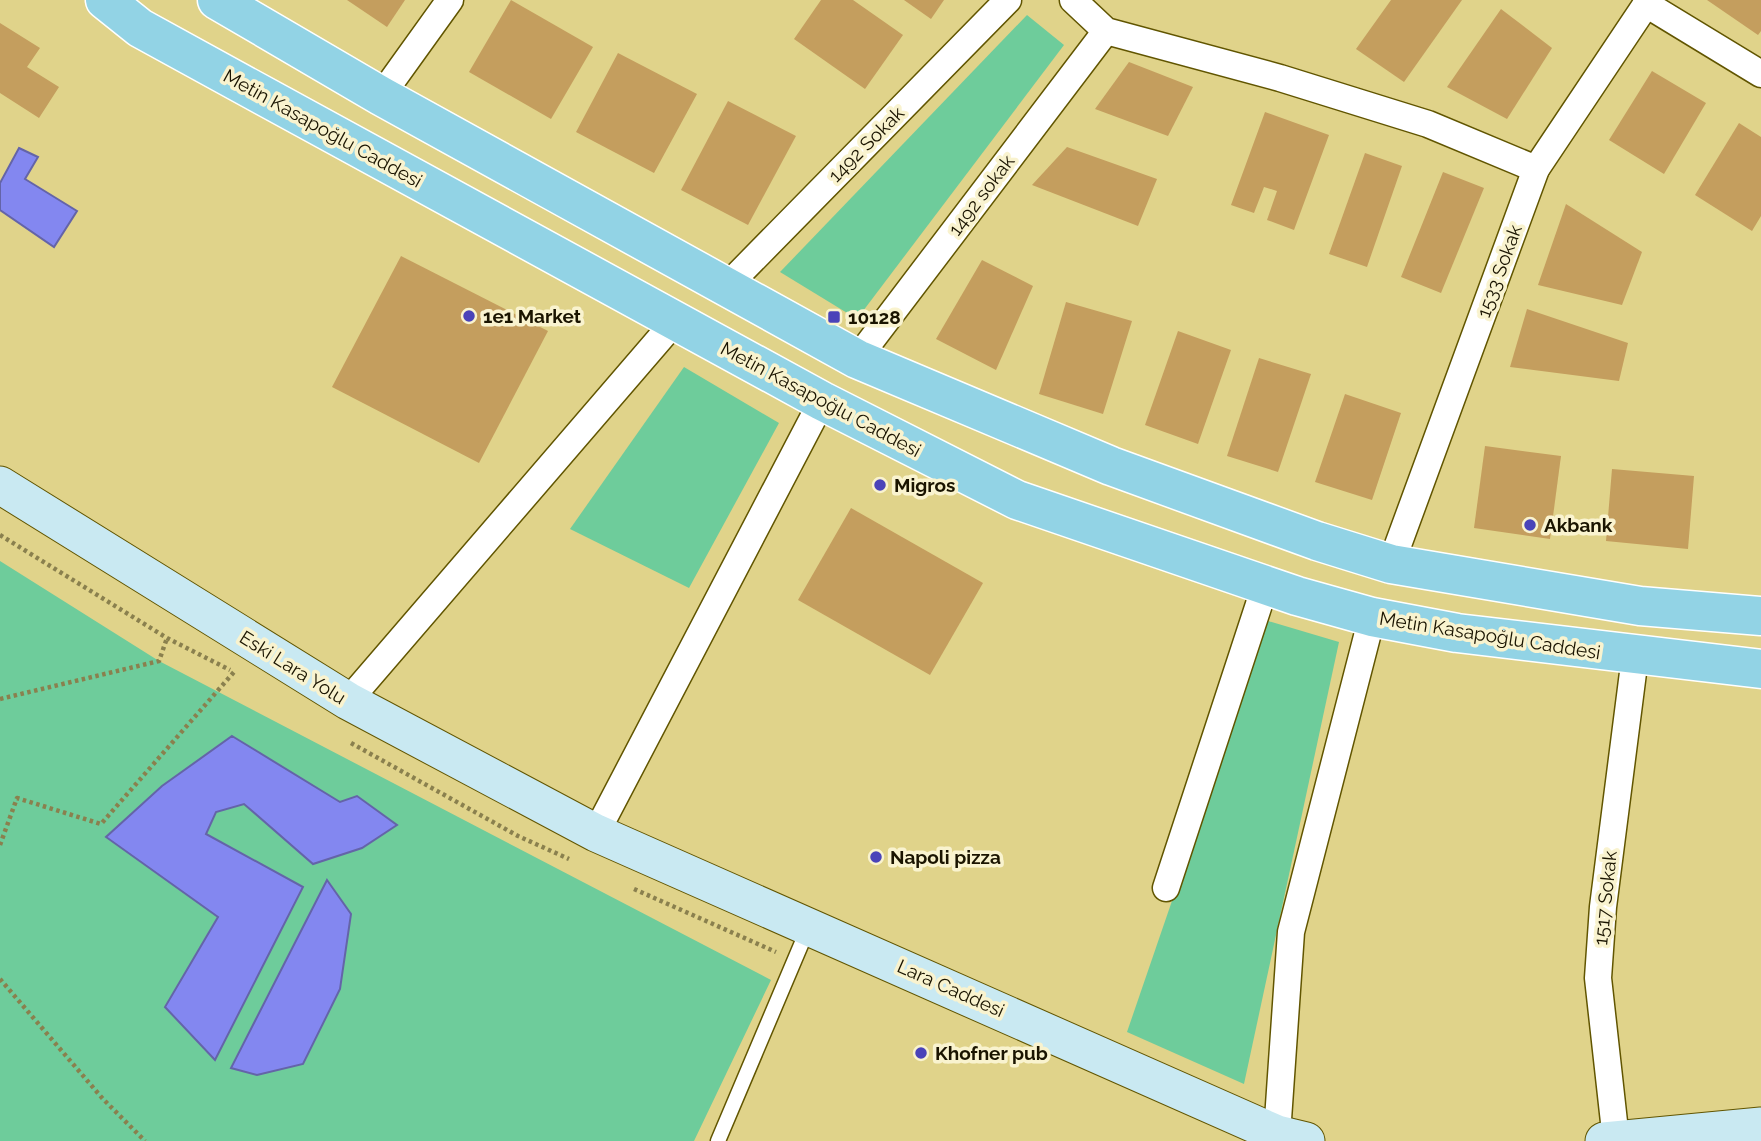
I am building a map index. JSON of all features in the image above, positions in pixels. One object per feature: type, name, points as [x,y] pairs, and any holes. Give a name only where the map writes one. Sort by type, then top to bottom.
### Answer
[{"type":"main road","name":"Metin Kasapoğlu Caddesi","points":[[105,0],[140,28],[822,401],[1017,500],[1265,586],[1372,617],[1457,633],[1635,657],[1761,670]]},
{"type":"main road","points":[[217,0],[381,96],[857,359],[1111,466],[1317,541],[1391,564],[1640,606],[1761,616]]},
{"type":"street","points":[[381,96],[450,0]]},
{"type":"street","name":"1492 Sokak","points":[[725,288],[1008,0]]},
{"type":"street","points":[[1073,0],[1106,31],[1280,78],[1428,124],[1536,169]]},
{"type":"street","points":[[1647,2],[1761,74]]},
{"type":"street","name":"1533 Sokak","points":[[1391,564],[1536,169],[1647,2]]},
{"type":"street","name":"1492 sokak","points":[[857,359],[1106,31]]},
{"type":"street","points":[[348,701],[676,320]]},
{"type":"street","points":[[596,833],[822,401]]},
{"type":"street","name":"Eski Lara Yolu","points":[[0,485],[348,701],[596,833]]},
{"type":"street","points":[[1166,888],[1265,586]]},
{"type":"street","points":[[1292,1137],[1290,932],[1372,617]]},
{"type":"street","name":"1517 Sokak","points":[[1616,1140],[1598,978],[1603,906],[1635,657]]},
{"type":"street","name":"Lara Caddesi","points":[[596,833],[1292,1137]]},
{"type":"street","points":[[1604,1141],[1761,1126]]},
{"type":"lane","points":[[718,1141],[810,925]]},
{"type":"path","points":[[0,699],[159,661],[167,638]]},
{"type":"path","points":[[0,845],[17,797],[101,824],[234,672]]},
{"type":"path","points":[[0,979],[103,1099],[145,1141]]},
{"type":"green space","points":[[1027,15],[1064,45],[857,319],[780,272]]},
{"type":"green space","points":[[684,367],[779,423],[689,588],[570,529]]},
{"type":"green space","points":[[0,561],[159,661],[771,980],[694,1141],[0,1141]]},
{"type":"green space","points":[[1268,621],[1339,642],[1244,1084],[1127,1032]]},
{"type":"shaded area","points":[[19,148],[38,157],[25,179],[77,211],[54,247],[0,210],[0,183]]},
{"type":"shaded area","points":[[232,736],[340,802],[357,796],[397,825],[362,848],[313,864],[244,804],[216,812],[206,834],[303,887],[215,1060],[165,1007],[218,917],[106,837],[162,786]]},
{"type":"shaded area","points":[[327,880],[351,914],[340,989],[303,1064],[257,1075],[231,1068]]},
{"type":"building","points":[[347,0],[405,0],[387,27]]},
{"type":"building","points":[[511,0],[593,47],[551,119],[469,72]]},
{"type":"building","points":[[821,0],[853,0],[903,35],[865,89],[794,39]]},
{"type":"building","points":[[904,0],[944,0],[931,19]]},
{"type":"building","points":[[1391,0],[1462,0],[1404,82],[1356,49]]},
{"type":"building","points":[[1707,0],[1761,0],[1761,31],[1758,35]]},
{"type":"building","points":[[1501,9],[1552,48],[1507,119],[1447,87]]},
{"type":"building","points":[[0,23],[40,48],[27,67],[59,87],[39,118],[0,93]]},
{"type":"building","points":[[618,53],[697,94],[654,173],[576,132]]},
{"type":"building","points":[[1129,62],[1193,87],[1168,136],[1095,109]]},
{"type":"building","points":[[1652,71],[1706,103],[1664,174],[1609,140]]},
{"type":"building","points":[[728,101],[796,136],[748,225],[681,190]]},
{"type":"building","points":[[1265,112],[1329,135],[1294,230],[1267,220],[1277,191],[1264,187],[1254,213],[1231,205]]},
{"type":"building","points":[[1739,123],[1761,137],[1761,216],[1752,231],[1695,195]]},
{"type":"building","points":[[1067,147],[1157,179],[1138,226],[1032,185]]},
{"type":"building","points":[[1365,153],[1402,166],[1367,267],[1329,254]]},
{"type":"building","points":[[1443,172],[1484,188],[1441,293],[1401,277]]},
{"type":"building","points":[[1566,204],[1642,252],[1622,305],[1538,285]]},
{"type":"building","points":[[401,256],[548,331],[479,463],[332,387]]},
{"type":"building","points":[[982,260],[1033,286],[996,370],[936,339]]},
{"type":"building","points":[[1066,302],[1132,321],[1103,414],[1039,394]]},
{"type":"building","points":[[1527,309],[1628,343],[1619,381],[1510,367]]},
{"type":"building","points":[[1178,331],[1231,350],[1198,444],[1145,425]]},
{"type":"building","points":[[1259,358],[1311,374],[1278,472],[1227,456]]},
{"type":"building","points":[[1345,394],[1401,413],[1372,500],[1315,482]]},
{"type":"building","points":[[1485,446],[1561,456],[1550,539],[1474,528]]},
{"type":"building","points":[[1612,469],[1694,476],[1688,549],[1606,541]]},
{"type":"building","points":[[851,508],[983,583],[930,675],[798,600]]},
{"type":"place","name":"1e1 Market","points":[[469,316]]},
{"type":"place","name":"10128","points":[[834,317]]},
{"type":"place","name":"Migros","points":[[880,485]]},
{"type":"place","name":"Akbank","points":[[1530,525]]},
{"type":"place","name":"Napoli pizza","points":[[876,857]]},
{"type":"place","name":"Khofner pub","points":[[921,1053]]}]
